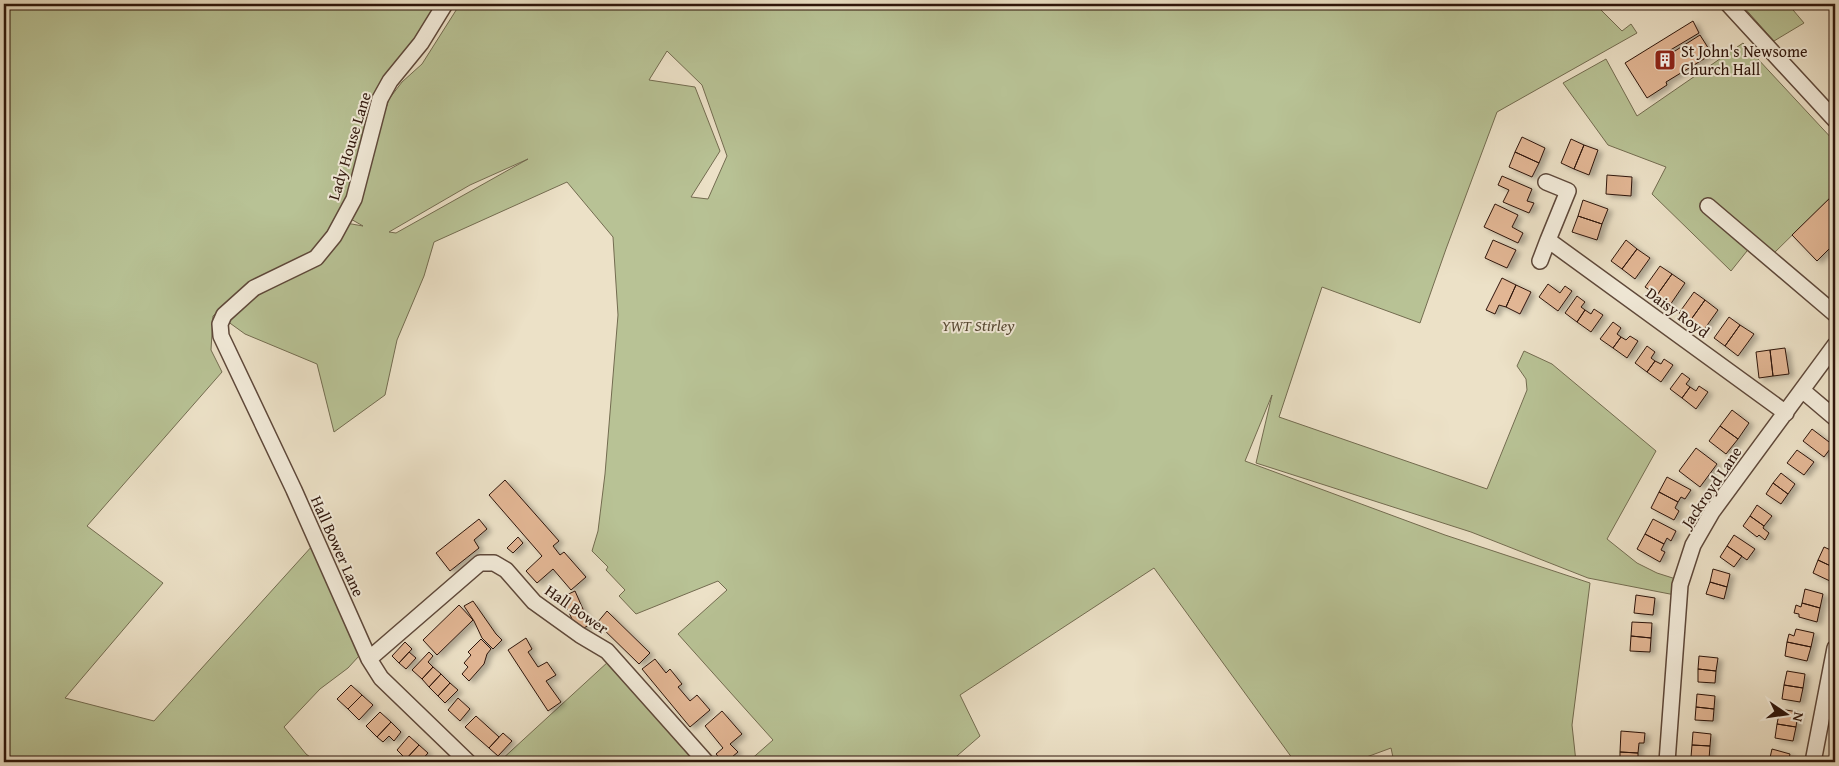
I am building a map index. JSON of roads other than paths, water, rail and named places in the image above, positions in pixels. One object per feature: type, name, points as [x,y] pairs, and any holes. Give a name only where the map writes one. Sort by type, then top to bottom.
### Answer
[{"type":"street","name":"Lady House Lane","points":[[224,316],[254,288],[316,258],[334,236],[354,199],[380,99],[390,81],[422,43],[445,4]]},
{"type":"street","points":[[1728,4],[1835,120]]},
{"type":"street","points":[[1540,261],[1568,191],[1546,182]]},
{"type":"street","points":[[1708,206],[1835,314]]},
{"type":"street","name":"Daisy Royd","points":[[1548,240],[1786,413]]},
{"type":"street","name":"Hall Bower Lane","points":[[224,316],[220,324],[221,336],[294,490],[369,659],[381,678],[468,762]]},
{"type":"street","name":"Jackroyd Lane","points":[[1667,762],[1680,585],[1693,545],[1712,512],[1835,345]]},
{"type":"street","points":[[1802,390],[1835,418]]},
{"type":"street","name":"Hall Bower","points":[[369,659],[480,563],[494,563],[506,570],[534,602],[580,635],[607,651],[706,762]]},
{"type":"street","points":[[1813,762],[1835,648]]},
{"type":"place","name":"St John's Newsome Church Hall","points":[[1665,60]]},
{"type":"park label","name":"YWT Stirley","points":[[978,325]]}]
